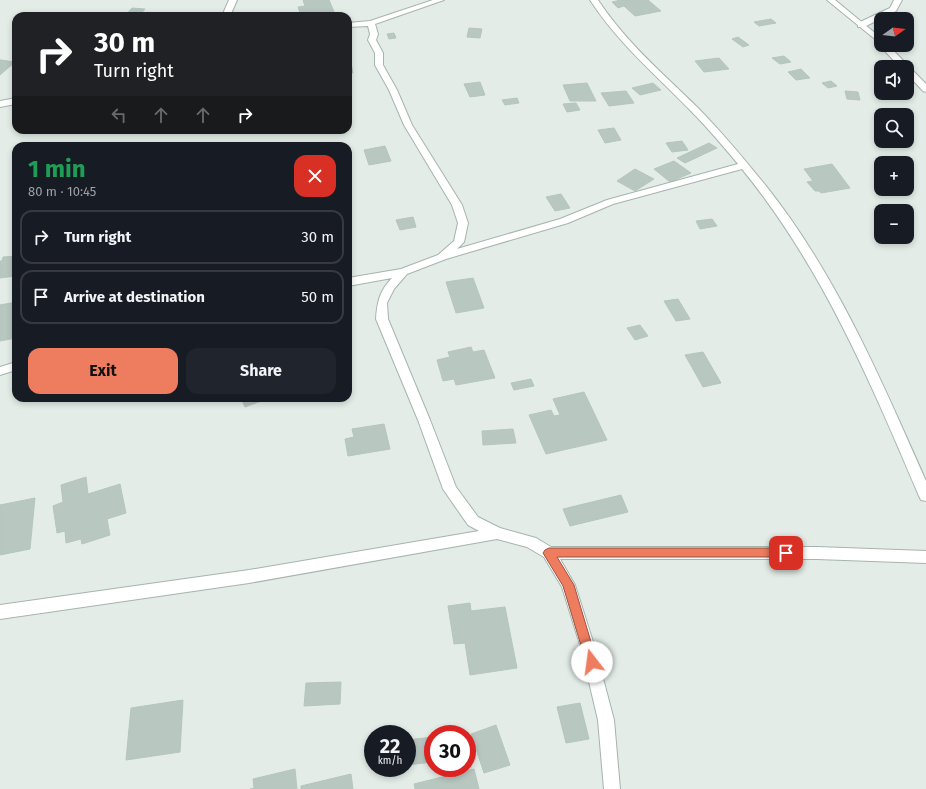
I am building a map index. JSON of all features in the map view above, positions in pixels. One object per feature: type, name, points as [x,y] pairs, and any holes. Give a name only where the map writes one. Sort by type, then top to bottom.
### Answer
[{"type":"street","points":[[228,12],[232,0]]},
{"type":"street","points":[[352,25],[371,23],[428,1],[440,0]]},
{"type":"street","points":[[594,0],[612,28],[643,63],[695,110],[783,216],[811,258],[842,313],[892,417],[926,496]]},
{"type":"street","points":[[831,0],[874,36]]},
{"type":"street","points":[[861,25],[893,9],[898,0]]},
{"type":"street","points":[[371,23],[374,34],[372,40],[379,53],[379,65],[393,90],[408,125],[457,205],[464,223],[459,242],[442,257]]},
{"type":"street","points":[[891,52],[898,60]]},
{"type":"street","points":[[914,76],[926,89]]},
{"type":"street","points":[[0,104],[12,102]]},
{"type":"street","points":[[352,281],[403,272],[442,257],[526,233],[610,202],[743,166]]},
{"type":"street","points":[[403,272],[389,287],[382,303],[382,319],[424,420],[450,489],[473,521],[497,533],[531,542],[549,553],[568,585],[588,648],[606,720],[612,789]]},
{"type":"street","points":[[0,370],[12,367]]},
{"type":"street","points":[[0,612],[144,594],[361,559],[497,533]]},
{"type":"street","points":[[549,553],[817,553],[926,558]]},
{"type":"building","points":[[303,0],[329,0],[334,12],[300,12],[298,7],[305,6]]},
{"type":"building","points":[[621,0],[648,0],[661,11],[635,16],[624,6],[618,8],[612,2]]},
{"type":"building","points":[[132,8],[145,9],[142,12],[128,12]]},
{"type":"building","points":[[771,19],[776,23],[759,26],[754,22]]},
{"type":"building","points":[[469,28],[482,29],[480,38],[467,37]]},
{"type":"building","points":[[394,33],[396,38],[389,39],[387,34]]},
{"type":"building","points":[[738,37],[749,45],[743,47],[732,39]]},
{"type":"building","points":[[784,56],[791,62],[780,64],[772,58]]},
{"type":"building","points":[[719,58],[729,69],[704,72],[695,61]]},
{"type":"building","points":[[0,60],[12,62],[12,65],[0,75]]},
{"type":"building","points":[[801,69],[810,78],[796,80],[788,72]]},
{"type":"building","points":[[831,81],[837,86],[828,88],[822,83]]},
{"type":"building","points":[[480,82],[485,95],[470,97],[464,84]]},
{"type":"building","points":[[587,83],[596,101],[570,101],[563,85]]},
{"type":"building","points":[[653,83],[661,90],[640,95],[632,88]]},
{"type":"building","points":[[626,91],[634,103],[609,106],[601,93]]},
{"type":"building","points":[[845,91],[858,92],[860,100],[847,99]]},
{"type":"building","points":[[517,98],[519,103],[505,105],[502,100]]},
{"type":"building","points":[[576,103],[580,110],[567,112],[563,104]]},
{"type":"building","points":[[614,128],[621,140],[605,143],[598,130]]},
{"type":"building","points":[[682,141],[688,150],[672,152],[666,143]]},
{"type":"building","points":[[709,143],[717,148],[685,163],[677,158]]},
{"type":"building","points":[[385,146],[391,161],[369,165],[364,150]]},
{"type":"building","points":[[674,161],[691,173],[670,182],[654,169]]},
{"type":"building","points":[[832,164],[850,188],[821,193],[819,191],[815,191],[807,182],[813,181],[804,169]]},
{"type":"building","points":[[635,169],[654,179],[635,191],[617,181]]},
{"type":"building","points":[[561,194],[570,208],[555,211],[546,197]]},
{"type":"building","points":[[413,217],[416,227],[400,230],[396,220]]},
{"type":"building","points":[[712,219],[717,226],[700,229],[696,221]]},
{"type":"building","points":[[12,256],[12,276],[0,278],[0,261],[2,261],[3,257]]},
{"type":"building","points":[[473,278],[484,308],[456,313],[446,282]]},
{"type":"building","points":[[678,299],[690,319],[676,321],[664,301]]},
{"type":"building","points":[[12,303],[12,339],[0,341],[0,305]]},
{"type":"building","points":[[640,325],[648,336],[635,340],[627,328]]},
{"type":"building","points":[[471,347],[473,352],[484,350],[495,378],[456,385],[454,379],[443,381],[437,360],[450,357],[448,352]]},
{"type":"building","points":[[703,352],[721,383],[703,387],[685,355]]},
{"type":"building","points":[[531,379],[534,386],[514,390],[511,383]]},
{"type":"building","points":[[584,392],[607,440],[546,454],[529,415],[551,410],[554,416],[560,415],[553,399]]},
{"type":"building","points":[[243,402],[258,402],[245,407]]},
{"type":"building","points":[[384,424],[390,449],[348,456],[345,439],[354,437],[352,429]]},
{"type":"building","points":[[513,429],[516,443],[483,445],[482,431]]},
{"type":"building","points":[[86,477],[88,494],[120,484],[126,513],[107,519],[110,535],[82,544],[81,539],[66,543],[65,531],[57,533],[53,506],[63,502],[61,485]]},
{"type":"building","points":[[621,495],[628,512],[570,526],[563,509]]},
{"type":"building","points":[[35,498],[30,549],[0,555],[0,505]]},
{"type":"building","points":[[470,603],[471,611],[505,607],[517,668],[470,675],[465,643],[454,644],[448,606]]},
{"type":"building","points":[[341,682],[340,704],[304,706],[306,683]]},
{"type":"building","points":[[183,700],[180,752],[126,760],[131,708]]},
{"type":"building","points":[[580,703],[589,739],[566,743],[557,707]]},
{"type":"building","points":[[496,725],[510,765],[484,773],[476,749],[476,732]]},
{"type":"building","points":[[424,738],[424,763],[416,764],[416,739]]},
{"type":"building","points":[[295,769],[297,789],[250,789],[254,788],[253,779]]},
{"type":"building","points":[[351,774],[353,789],[301,789],[301,786]]},
{"type":"building","points":[[442,777],[476,777],[479,789],[415,789],[414,784]]},
{"type":"route","points":[[592,662],[568,585],[549,553],[786,553]]}]
